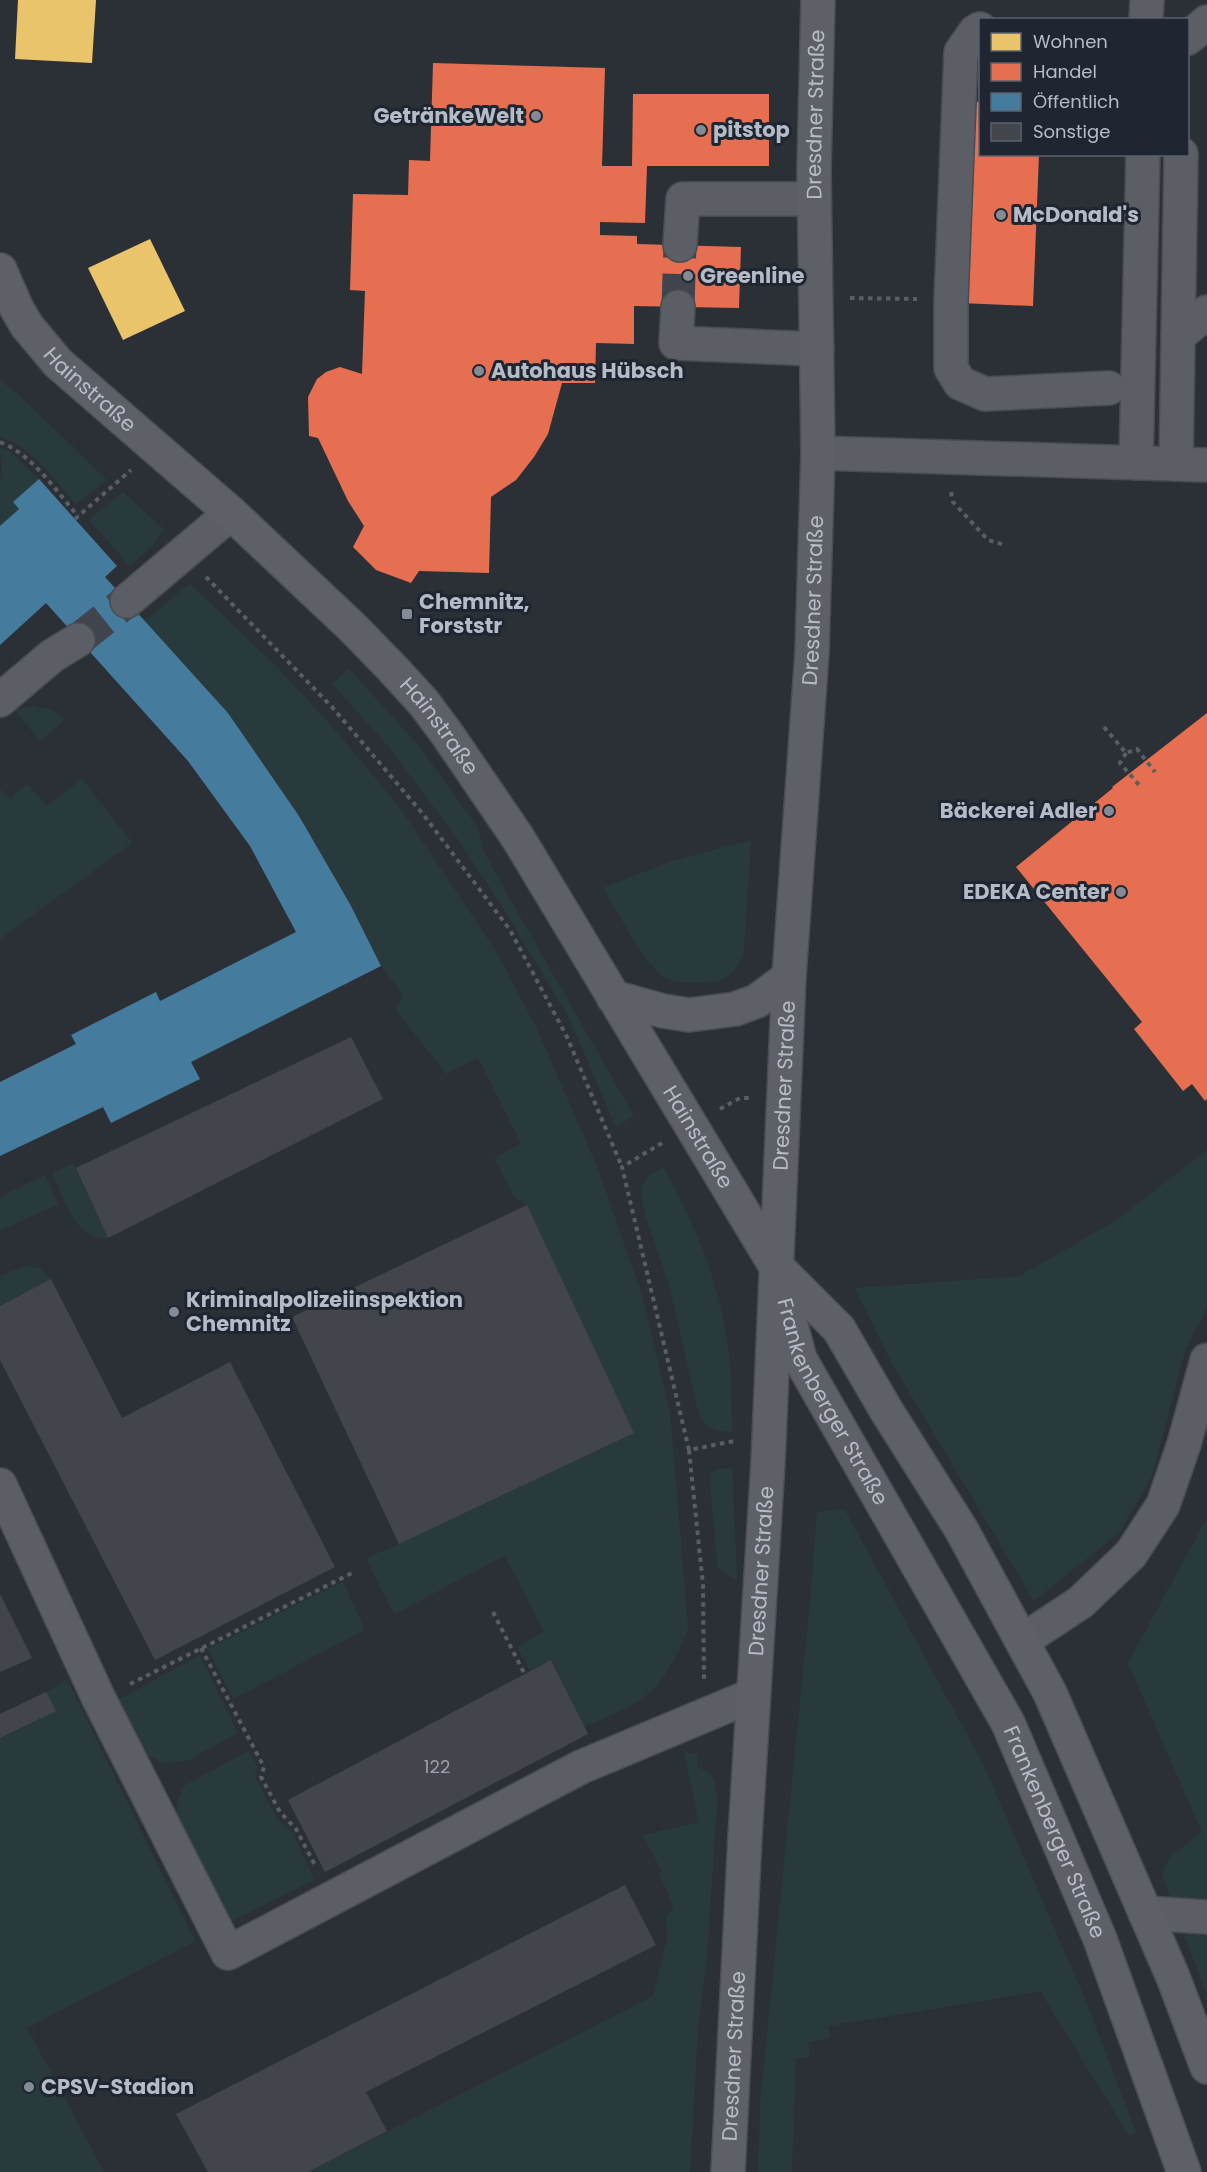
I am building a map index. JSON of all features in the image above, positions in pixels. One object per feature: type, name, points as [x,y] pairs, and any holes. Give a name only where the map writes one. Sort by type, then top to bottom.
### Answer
[{"type":"main road","name":"Dresdner Straße","points":[[728,2172],[769,1435],[789,977],[812,652],[818,453],[814,199],[818,0]]},
{"type":"main road","name":"Hainstraße","points":[[2,281],[27,326],[58,363],[231,513],[352,627],[424,703],[518,838],[775,1265]]},
{"type":"main road","points":[[613,997],[663,1011],[689,1015],[735,1009],[757,1001],[789,977]]},
{"type":"main road","name":"Frankenberger Straße","points":[[775,1265],[839,1329],[960,1529],[1022,1641],[1050,1693],[1173,1977],[1207,2067]]},
{"type":"main road","name":"Frankenberger Straße","points":[[775,1265],[800,1359],[1008,1723],[1100,1939],[1184,2172]]},
{"type":"lane","points":[[1146,18],[1147,0]]},
{"type":"lane","points":[[1189,37],[1207,22]]},
{"type":"lane","points":[[979,30],[975,32],[961,52],[951,301],[951,368],[960,383],[985,394],[1109,388]]},
{"type":"lane","points":[[1136,463],[1143,156]]},
{"type":"lane","points":[[818,453],[1191,464],[1178,336],[1180,156]]},
{"type":"lane","points":[[680,245],[683,199],[814,199]]},
{"type":"lane","points":[[678,307],[676,343],[817,349]]},
{"type":"lane","points":[[1178,336],[1207,312]]},
{"type":"lane","points":[[127,601],[231,513]]},
{"type":"lane","points":[[0,700],[52,657],[78,640]]},
{"type":"lane","points":[[1022,1641],[1081,1602],[1131,1554],[1162,1505],[1184,1444],[1207,1360]]},
{"type":"lane","points":[[0,1485],[99,1700],[228,1953],[580,1767],[753,1695]]},
{"type":"lane","points":[[1145,1913],[1207,1917]]},
{"type":"path","points":[[816,298],[926,300]]},
{"type":"path","points":[[0,442],[18,451],[38,470],[76,518],[157,448]]},
{"type":"path","points":[[945,456],[953,502],[988,540],[1005,545]]},
{"type":"path","points":[[183,553],[332,706],[423,813],[510,930],[567,1037],[622,1167],[690,1450],[704,1585],[704,1714]]},
{"type":"path","points":[[1104,728],[1126,753]]},
{"type":"path","points":[[1139,785],[1120,763],[1126,753],[1137,749],[1155,772]]},
{"type":"path","points":[[622,1167],[740,1098]]},
{"type":"path","points":[[690,1450],[769,1435]]},
{"type":"path","points":[[99,1700],[354,1572]]},
{"type":"path","points":[[493,1612],[524,1673]]},
{"type":"path","points":[[201,1648],[264,1767],[261,1777],[280,1812],[296,1828],[332,1898]]},
{"type":"shaded area","points":[[0,380],[22,398],[107,480],[76,504],[32,456],[12,441],[0,437]]},
{"type":"shaded area","points":[[0,448],[9,451],[39,479],[14,502],[19,509],[0,526],[0,479],[2,477]]},
{"type":"shaded area","points":[[123,492],[163,529],[154,544],[130,566],[89,520]]},
{"type":"shaded area","points":[[190,584],[278,668],[342,738],[400,808],[497,953],[537,1029],[597,1166],[642,1295],[670,1412],[688,1629],[676,1655],[655,1688],[625,1708],[584,1727],[552,1660],[530,1670],[517,1647],[544,1632],[505,1556],[394,1614],[366,1558],[634,1433],[527,1205],[514,1197],[494,1158],[521,1144],[478,1058],[446,1074],[396,1010],[403,995],[381,966],[350,904],[299,816],[228,713],[145,621]]},
{"type":"shaded area","points":[[349,669],[418,745],[477,826],[484,851],[501,883],[634,1116],[616,1127],[567,1014],[500,903],[457,838],[388,746],[332,684]]},
{"type":"shaded area","points":[[33,706],[52,710],[65,719],[40,741],[15,710]]},
{"type":"shaded area","points":[[82,779],[132,843],[0,939],[0,789],[10,799],[27,784],[47,806]]},
{"type":"shaded area","points":[[751,840],[744,949],[736,968],[727,977],[715,981],[681,982],[666,978],[641,951],[603,888],[672,861]]},
{"type":"shaded area","points":[[1207,1150],[1207,1309],[1186,1347],[1152,1476],[1120,1532],[1034,1601],[893,1365],[855,1288],[1020,1276],[1118,1219]]},
{"type":"shaded area","points":[[73,1163],[108,1238],[87,1233],[79,1226],[66,1205],[52,1173]]},
{"type":"shaded area","points":[[663,1167],[700,1243],[718,1297],[729,1353],[732,1432],[720,1431],[707,1426],[698,1411],[669,1284],[645,1215],[641,1188],[649,1175]]},
{"type":"shaded area","points":[[45,1175],[58,1205],[0,1230],[0,1197]]},
{"type":"shaded area","points":[[26,1266],[40,1268],[51,1279],[0,1306],[0,1276]]},
{"type":"shaded area","points":[[732,1468],[737,1580],[718,1568],[710,1485],[710,1474],[718,1469]]},
{"type":"shaded area","points":[[845,1510],[984,1766],[1086,2001],[1136,2132],[1130,2137],[1040,1991],[828,2026],[830,2038],[808,2042],[810,2057],[796,2059],[792,2172],[758,2172],[760,2104],[817,1512]]},
{"type":"shaded area","points":[[1207,1518],[1207,1996],[1162,1875],[1170,1857],[1202,1832],[1128,1663]]},
{"type":"shaded area","points":[[343,1582],[365,1630],[233,1699],[208,1649]]},
{"type":"shaded area","points":[[200,1655],[238,1733],[187,1761],[162,1763],[141,1751],[118,1700]]},
{"type":"shaded area","points":[[67,1679],[195,1941],[27,2028],[104,2172],[0,2172],[0,1738],[55,1711],[46,1692]]},
{"type":"shaded area","points":[[248,1751],[258,1767],[255,1776],[277,1819],[292,1831],[314,1880],[230,1922],[177,1819],[177,1802],[184,1786]]},
{"type":"shaded area","points":[[684,1752],[697,1754],[697,1767],[713,1779],[717,1800],[707,1956],[698,2029],[690,2172],[308,2172],[653,1996],[667,1939],[666,1915],[674,1908],[659,1874],[661,1870],[643,1835],[699,1822]]},
{"type":"building: Wohnen","points":[[18,0],[96,0],[92,63],[15,59]]},
{"type":"building: Wohnen","points":[[150,239],[185,311],[123,340],[88,268]]},
{"type":"building: Handel","name":"Autohaus Hübsch","points":[[433,63],[605,68],[602,166],[632,166],[633,94],[769,94],[769,166],[647,166],[645,223],[600,222],[600,235],[637,236],[637,244],[741,247],[739,308],[634,306],[634,344],[596,343],[595,383],[562,383],[548,434],[534,457],[516,480],[491,497],[489,573],[419,571],[411,583],[376,570],[353,547],[364,526],[348,501],[318,438],[309,436],[308,397],[317,379],[326,372],[340,367],[362,374],[365,291],[350,290],[353,194],[408,195],[409,160],[430,161]]},
{"type":"building: Handel","name":"McDonald's","points":[[969,101],[979,102],[979,156],[1039,156],[1033,306],[961,303]]},
{"type":"building: Handel","name":"EDEKA Center","points":[[1207,713],[1207,1099],[1205,1101],[1192,1084],[1183,1091],[1134,1029],[1142,1022],[1016,867],[1112,787]]},
{"type":"building: Öffentlich","points":[[39,479],[117,566],[105,577],[228,713],[299,816],[350,904],[381,966],[191,1062],[200,1079],[111,1123],[103,1107],[0,1156],[0,1082],[76,1044],[71,1035],[156,992],[160,1001],[296,932],[250,846],[188,761],[46,603],[0,645],[0,526],[19,509],[13,502]]},
{"type":"building: Sonstige","points":[[351,1037],[383,1099],[108,1238],[76,1168]]},
{"type":"building: Sonstige","points":[[527,1205],[634,1433],[399,1544],[292,1317]]},
{"type":"building: Sonstige","points":[[51,1279],[122,1418],[230,1362],[335,1567],[155,1660],[0,1360],[0,1306]]},
{"type":"building: Sonstige","points":[[0,1594],[32,1658],[0,1672]]},
{"type":"building: Sonstige","points":[[551,1660],[588,1734],[325,1872],[288,1800]]},
{"type":"building: Sonstige","points":[[46,1692],[56,1711],[0,1738],[0,1714]]},
{"type":"building: Sonstige","points":[[625,1885],[656,1945],[366,2092],[387,2131],[308,2172],[208,2172],[176,2114]]},
{"type":"tunnel","points":[[678,307],[680,245]]},
{"type":"tunnel","points":[[78,640],[127,601]]},
{"type":"place","name":"GetränkeWelt","points":[[536,116]]},
{"type":"place","name":"pitstop","points":[[701,130]]},
{"type":"place","name":"McDonald's","points":[[1001,215]]},
{"type":"place","name":"Greenline","points":[[688,276]]},
{"type":"place","name":"Autohaus Hübsch","points":[[479,371]]},
{"type":"place","name":"Chemnitz, Forststr","points":[[407,614]]},
{"type":"place","name":"Bäckerei Adler","points":[[1109,811]]},
{"type":"place","name":"EDEKA Center","points":[[1121,892]]},
{"type":"place","name":"Kriminalpolizeiinspektion Chemnitz","points":[[174,1312]]},
{"type":"place","name":"CPSV-Stadion","points":[[29,2087]]}]
